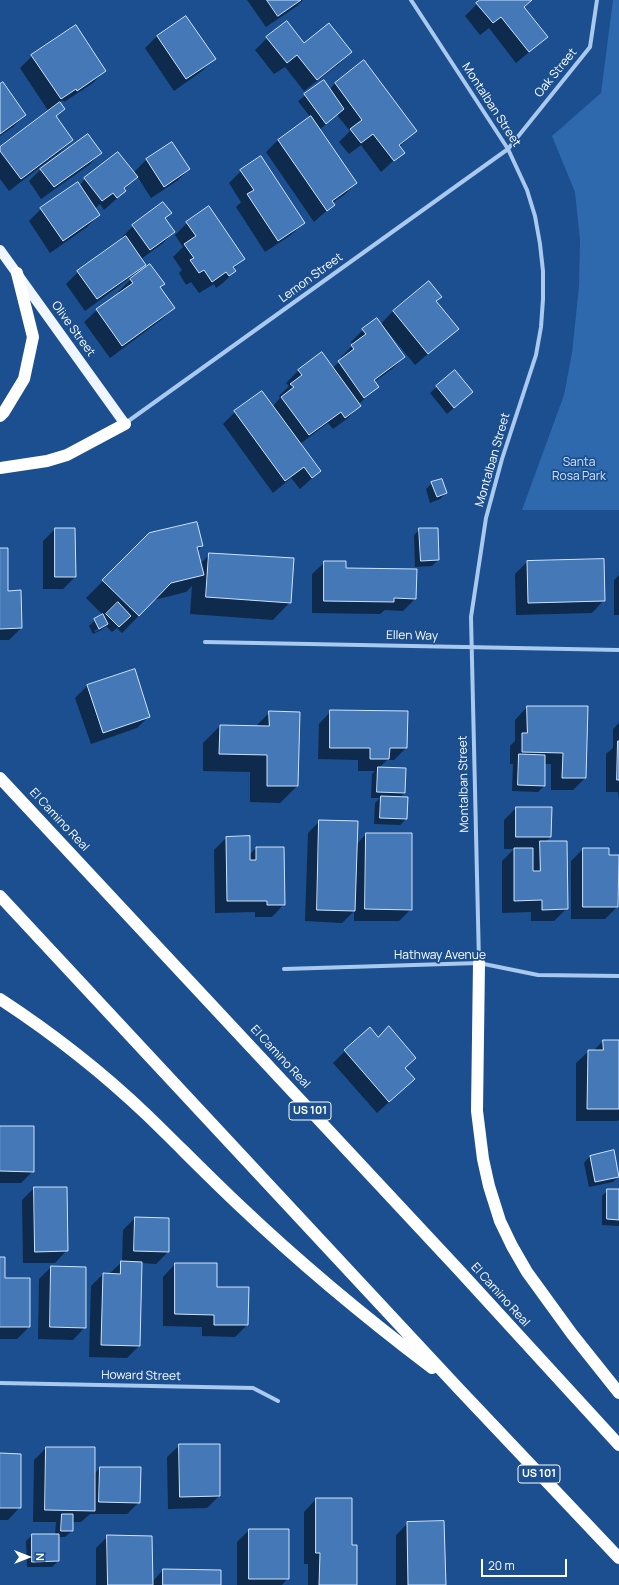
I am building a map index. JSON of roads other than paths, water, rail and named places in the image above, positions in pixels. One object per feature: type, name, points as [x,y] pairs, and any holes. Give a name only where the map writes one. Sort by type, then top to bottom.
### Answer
[{"type":"highway","points":[[0,416],[24,379],[33,337],[17,273]]},
{"type":"highway","points":[[0,468],[47,461],[67,455],[125,424]]},
{"type":"highway","name":"El Camino Real","points":[[0,778],[619,1445]]},
{"type":"highway","name":"US 101","points":[[0,896],[459,1389],[619,1558]]},
{"type":"highway","points":[[479,963],[477,1111],[482,1159],[500,1221],[527,1272],[572,1334],[619,1393]]},
{"type":"highway","points":[[0,998],[109,1081],[146,1114],[282,1246],[392,1338],[459,1389]]},
{"type":"main road","name":"Olive Street","points":[[0,250],[125,424]]},
{"type":"street","name":"Montalban Street","points":[[411,0],[508,149],[526,190],[535,216],[541,258],[543,299],[541,327],[536,354],[502,459],[486,518],[471,617],[479,963]]},
{"type":"street","name":"Oak Street","points":[[508,149],[590,47],[597,0]]},
{"type":"street","name":"Lemon Street","points":[[125,424],[508,149]]},
{"type":"street","name":"Ellen Way","points":[[205,642],[619,650]]},
{"type":"street","name":"Hathway Avenue","points":[[284,969],[479,963],[538,975],[619,976]]},
{"type":"street","name":"Howard Street","points":[[0,1383],[253,1388],[278,1402]]},
{"type":"park label","name":"Santa Rosa Park","points":[[579,470]]}]
